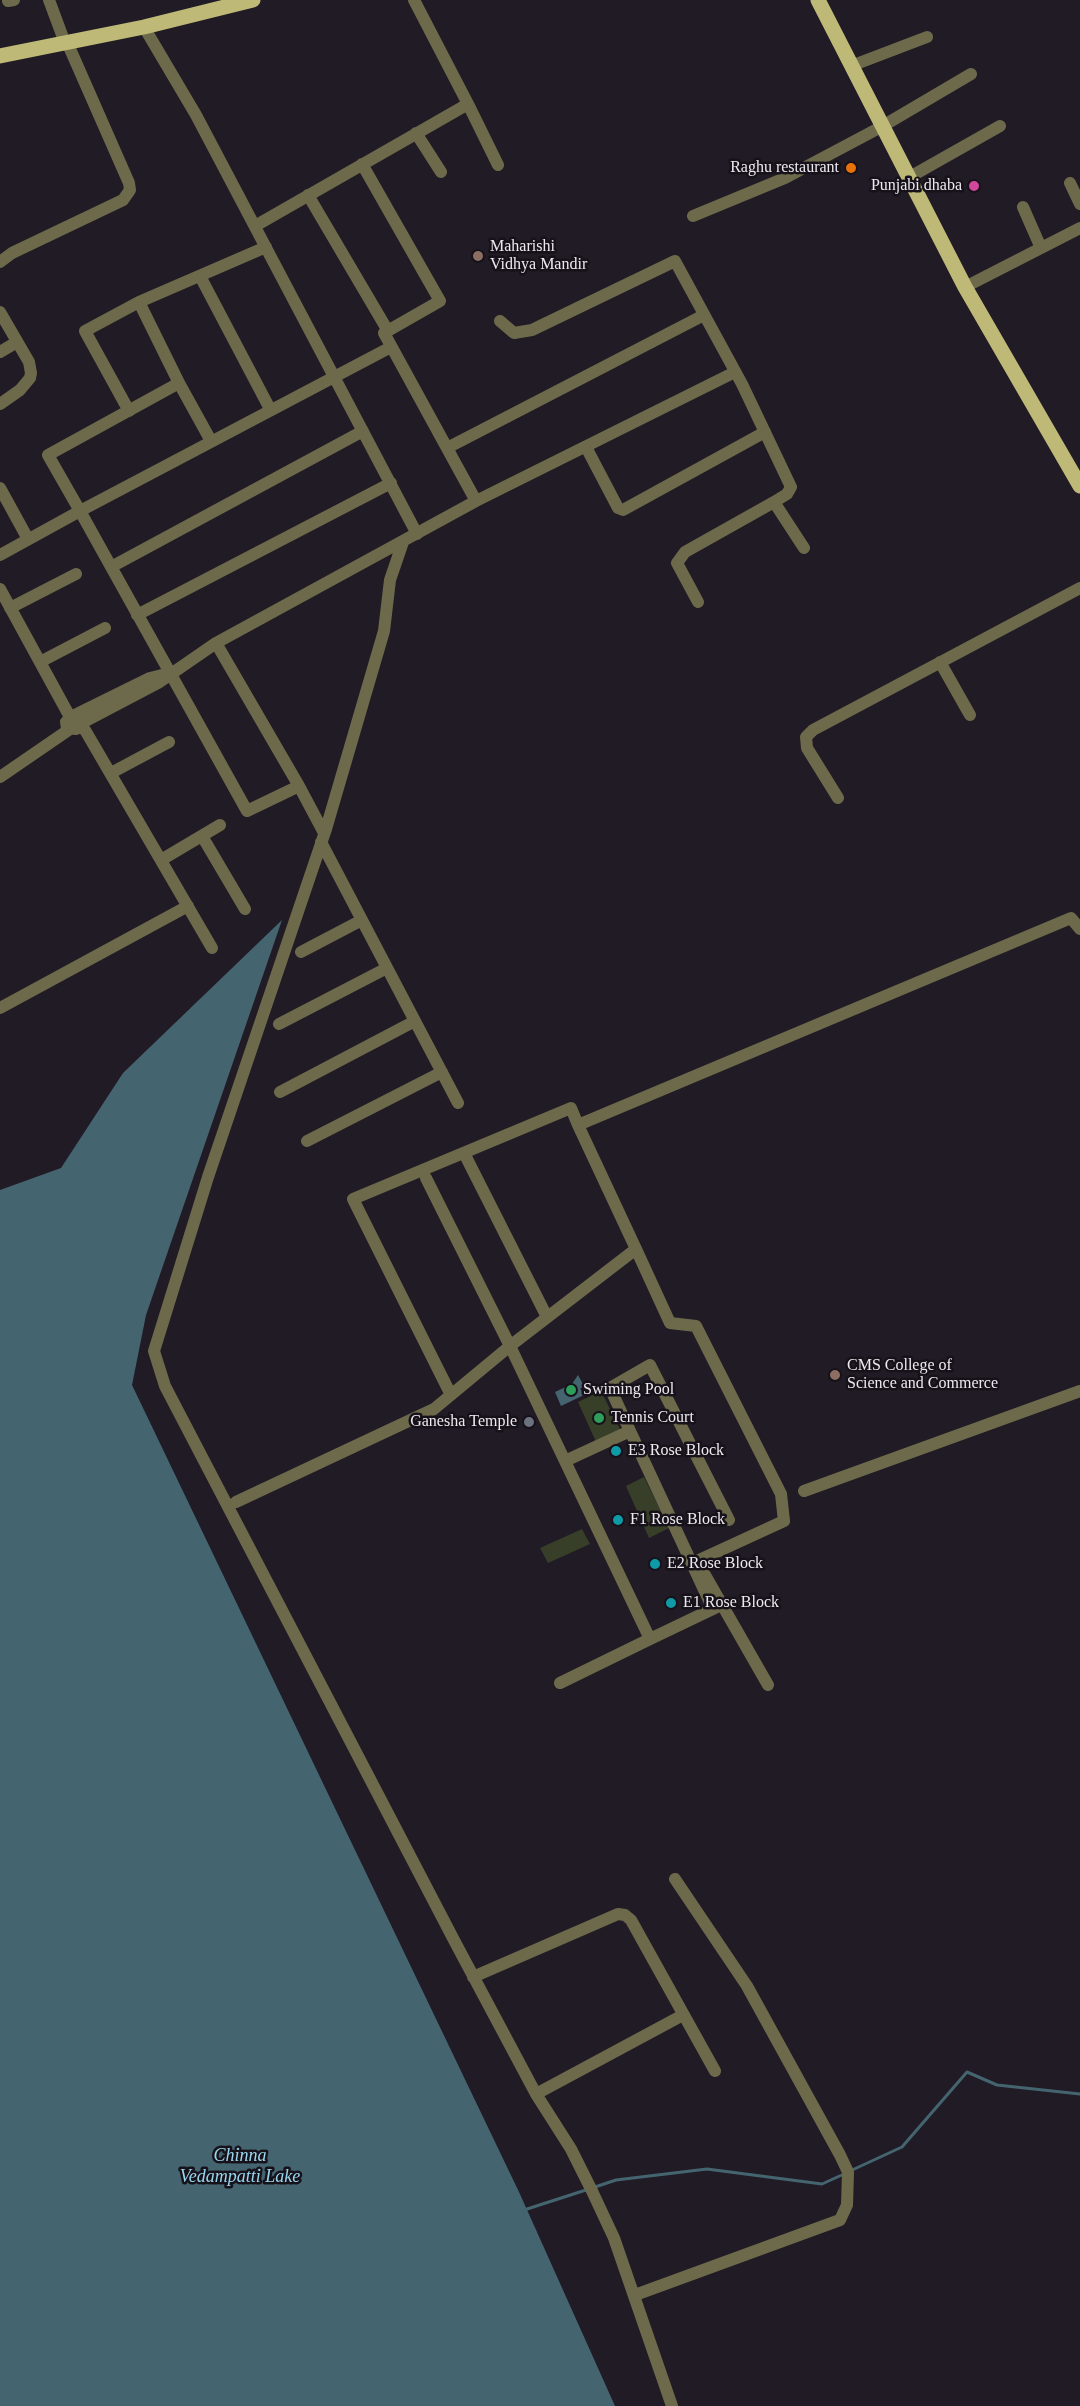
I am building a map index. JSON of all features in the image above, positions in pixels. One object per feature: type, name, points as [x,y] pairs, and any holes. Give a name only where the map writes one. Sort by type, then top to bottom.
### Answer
[{"type":"main road","points":[[0,56],[144,27],[253,0]]},
{"type":"main road","points":[[818,0],[964,287],[1080,486]]},
{"type":"street","points":[[0,262],[12,253],[123,200],[130,190],[129,183],[49,0]]},
{"type":"street","points":[[414,0],[498,165]]},
{"type":"street","points":[[144,27],[196,115],[417,534]]},
{"type":"street","points":[[851,66],[927,37]]},
{"type":"street","points":[[693,216],[784,178],[881,127],[970,74]]},
{"type":"street","points":[[255,226],[468,104]]},
{"type":"street","points":[[908,178],[1000,126]]},
{"type":"street","points":[[416,134],[441,172]]},
{"type":"street","points":[[362,164],[440,301],[384,333],[476,501]]},
{"type":"street","points":[[1070,183],[1080,204]]},
{"type":"street","points":[[308,195],[388,331]]},
{"type":"street","points":[[1023,207],[1041,248]]},
{"type":"street","points":[[964,287],[1080,228]]},
{"type":"street","points":[[129,411],[86,331],[139,302],[266,247]]},
{"type":"street","points":[[500,321],[514,333],[532,330],[675,261],[735,372],[791,487],[787,494],[774,502],[685,552],[677,563],[698,602]]},
{"type":"street","points":[[200,276],[270,410]]},
{"type":"street","points":[[139,302],[211,441]]},
{"type":"street","points":[[0,312],[29,362],[30,378],[20,390],[0,404]]},
{"type":"street","points":[[447,448],[704,315]]},
{"type":"street","points":[[0,352],[17,342]]},
{"type":"street","points":[[0,555],[391,346]]},
{"type":"street","points":[[0,777],[74,723],[150,678],[171,673],[216,643],[476,501],[735,372]]},
{"type":"street","points":[[179,383],[48,455],[247,812],[299,786]]},
{"type":"street","points":[[111,567],[363,431]]},
{"type":"street","points":[[586,447],[618,508],[623,510],[765,432]]},
{"type":"street","points":[[137,615],[390,483]]},
{"type":"street","points":[[0,488],[28,539]]},
{"type":"street","points":[[774,502],[804,548]]},
{"type":"street","points":[[403,542],[390,580],[384,632],[323,837],[208,1177],[154,1351],[165,1386],[473,1977],[536,2094],[571,2149],[592,2191],[615,2238],[672,2406]]},
{"type":"street","points":[[10,608],[76,574]]},
{"type":"street","points":[[838,798],[807,748],[806,737],[813,730],[1080,588]]},
{"type":"street","points":[[0,589],[74,723],[85,730],[212,948]]},
{"type":"street","points":[[40,662],[105,628]]},
{"type":"street","points":[[216,643],[299,786],[362,920],[458,1103]]},
{"type":"street","points":[[940,662],[970,715]]},
{"type":"street","points":[[111,773],[169,742]]},
{"type":"street","points":[[161,860],[220,825]]},
{"type":"street","points":[[202,836],[245,909]]},
{"type":"street","points":[[0,1008],[188,906]]},
{"type":"street","points":[[578,1125],[1071,918],[1080,929]]},
{"type":"street","points":[[301,952],[362,920]]},
{"type":"street","points":[[279,1024],[387,968]]},
{"type":"street","points":[[280,1092],[415,1021]]},
{"type":"street","points":[[307,1141],[442,1072]]},
{"type":"street","points":[[451,1395],[353,1199],[571,1108],[670,1323],[696,1326],[782,1494],[784,1521],[697,1561],[717,1607]]},
{"type":"street","points":[[464,1153],[547,1317]]},
{"type":"street","points":[[426,1178],[510,1346],[650,1638]]},
{"type":"street","points":[[236,1502],[434,1409],[510,1346],[636,1249]]},
{"type":"street","points":[[729,1520],[650,1365],[610,1388],[717,1607],[768,1685]]},
{"type":"street","points":[[804,1491],[1080,1391]]},
{"type":"street","points":[[565,1461],[630,1431]]},
{"type":"street","points":[[560,1683],[717,1607]]},
{"type":"street","points":[[635,2295],[840,2220],[847,2205],[848,2172],[840,2155],[747,1986],[675,1879]]},
{"type":"street","points":[[473,1977],[618,1914],[625,1914],[631,1920],[715,2071]]},
{"type":"street","points":[[536,2094],[684,2014]]},
{"type":"green space","name":"Tennis Court","points":[[601,1391],[622,1433],[597,1444],[578,1402]]},
{"type":"green space","points":[[644,1477],[669,1528],[649,1538],[626,1486]]},
{"type":"green space","points":[[582,1529],[590,1544],[548,1563],[540,1548]]},
{"type":"water","name":"Chinna Vedampatti Lake","points":[[282,920],[146,1315],[132,1385],[519,2192],[615,2406],[0,2406],[0,1190],[61,1168],[123,1073]]},
{"type":"water","name":"Swiming Pool","points":[[578,1375],[585,1388],[580,1388],[584,1395],[561,1406],[555,1392],[572,1384]]},
{"type":"waterway","points":[[850,2171],[902,2147],[967,2072],[997,2085],[1080,2094]]},
{"type":"waterway","points":[[595,2187],[616,2180],[707,2169],[822,2184],[844,2174]]},
{"type":"waterway","points":[[524,2210],[589,2189]]},
{"type":"place","name":"Raghu restaurant","points":[[851,168]]},
{"type":"place","name":"Punjabi dhaba","points":[[974,186]]},
{"type":"place","name":"Maharishi Vidhya Mandir","points":[[478,256]]},
{"type":"place","name":"CMS College of Science and Commerce","points":[[835,1375]]},
{"type":"place","name":"Swiming Pool","points":[[571,1390]]},
{"type":"place","name":"Tennis Court","points":[[599,1418]]},
{"type":"place","name":"Ganesha Temple","points":[[529,1422]]},
{"type":"place","name":"E3 Rose Block","points":[[616,1451]]},
{"type":"place","name":"F1 Rose Block","points":[[618,1520]]},
{"type":"place","name":"E2 Rose Block","points":[[655,1564]]},
{"type":"place","name":"E1 Rose Block","points":[[671,1603]]}]
